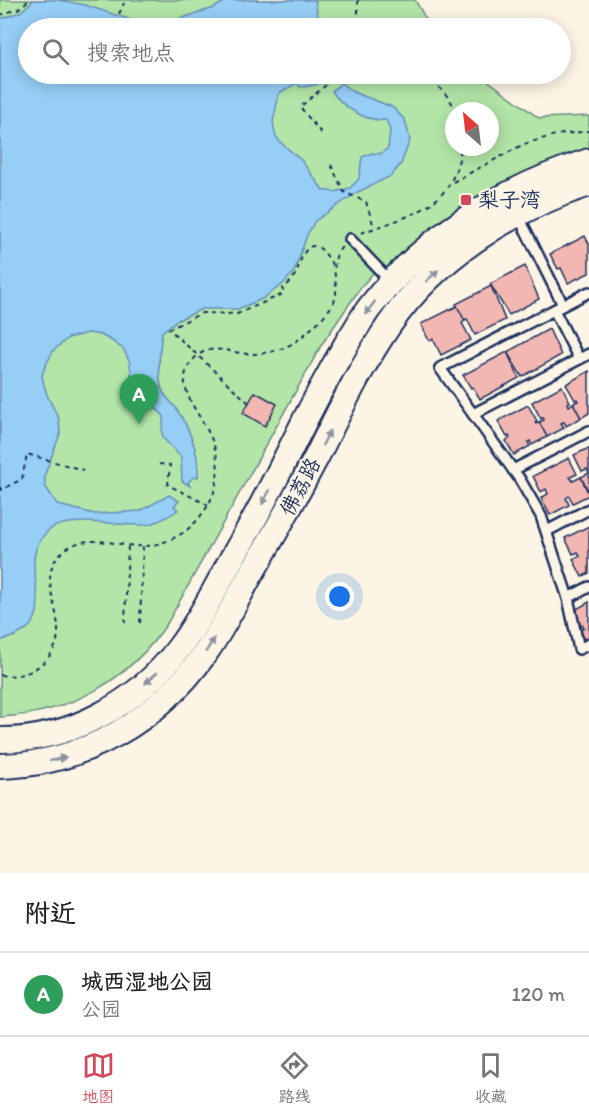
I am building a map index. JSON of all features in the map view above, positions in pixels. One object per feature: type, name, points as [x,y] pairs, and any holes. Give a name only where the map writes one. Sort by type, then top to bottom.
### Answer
[{"type":"main road","name":"佛荔路","points":[[0,740],[48,735],[88,722],[128,698],[165,665],[180,648],[202,614],[270,490],[325,380],[369,308],[391,283],[438,239],[478,210],[519,188],[589,161]]},
{"type":"main road","name":"佛荔路","points":[[0,766],[36,764],[79,753],[122,731],[164,701],[205,653],[222,626],[293,501],[350,391],[389,325],[420,287],[454,256],[491,229],[571,190],[589,184]]},
{"type":"lane","points":[[518,215],[579,359]]},
{"type":"lane","points":[[350,239],[391,283]]},
{"type":"lane","points":[[589,292],[440,368],[513,470],[541,516],[568,598],[579,648],[589,644]]},
{"type":"lane","points":[[473,414],[589,354]]},
{"type":"lane","points":[[513,470],[589,431]]},
{"type":"lane","points":[[547,531],[589,509]]},
{"type":"lane","points":[[568,598],[589,587]]},
{"type":"path","points":[[0,15],[18,9],[29,0]]},
{"type":"path","points":[[358,0],[358,18]]},
{"type":"path","points":[[119,14],[124,3]]},
{"type":"path","points":[[321,133],[300,107],[327,84]]},
{"type":"path","points":[[433,84],[451,102]]},
{"type":"path","points":[[1,676],[20,675],[37,667],[45,661],[55,645],[59,626],[50,582],[52,566],[69,546],[90,541],[143,546],[156,544],[177,536],[195,523],[208,505],[217,481],[217,456],[209,432],[189,398],[185,383],[188,368],[198,356],[219,348],[251,354],[271,352],[294,343],[333,305],[336,296],[334,269],[336,257],[339,250],[350,239],[421,210],[441,196],[452,183],[524,144],[555,135],[589,131]]},
{"type":"path","points":[[452,183],[460,156]]},
{"type":"path","points":[[331,165],[344,192],[366,202],[375,228]]},
{"type":"path","points":[[249,403],[169,329],[202,313],[237,314],[281,295],[284,291],[282,289],[293,278],[303,253],[309,248],[322,249],[328,255],[334,269]]},
{"type":"path","points":[[0,487],[1,490],[22,479],[27,454],[83,470]]},
{"type":"path","points":[[159,464],[170,465],[168,485],[208,505]]},
{"type":"path","points":[[125,623],[128,544]]},
{"type":"path","points":[[140,623],[143,546]]},
{"type":"green space","points":[[0,0],[415,0],[425,18],[18,18],[18,84],[493,84],[539,118],[589,116],[589,147],[532,169],[481,196],[434,228],[388,269],[381,264],[361,287],[322,344],[168,622],[153,643],[116,677],[96,690],[50,709],[0,717]]},
{"type":"water","points":[[34,0],[58,0],[85,5],[125,18],[18,18],[18,84],[295,84],[279,93],[273,122],[275,134],[279,141],[301,160],[323,190],[334,192],[350,188],[359,179],[362,157],[372,153],[380,154],[388,148],[390,130],[386,120],[371,119],[348,108],[332,91],[340,84],[353,92],[392,107],[405,120],[410,140],[401,164],[391,176],[356,193],[315,221],[307,235],[294,272],[283,284],[262,299],[238,309],[202,309],[176,321],[162,332],[159,362],[161,386],[185,423],[197,458],[198,477],[188,482],[190,486],[182,481],[181,457],[163,438],[164,416],[138,392],[132,381],[130,363],[124,350],[101,335],[88,333],[68,338],[53,351],[42,376],[47,395],[59,419],[60,434],[45,474],[45,486],[58,505],[95,514],[140,511],[169,495],[179,501],[174,506],[178,510],[145,525],[81,522],[68,523],[49,530],[38,544],[34,560],[38,606],[34,620],[24,631],[0,640],[0,19],[20,12]]},
{"type":"water","points":[[227,0],[315,0],[318,17],[182,18],[214,8]]},
{"type":"water","points":[[298,84],[317,84],[309,86],[300,87]]},
{"type":"building","points":[[585,236],[589,244],[589,273],[568,283],[561,268],[558,269],[550,254]]},
{"type":"building","points":[[525,266],[539,299],[509,315],[490,284]]},
{"type":"building","points":[[491,286],[505,320],[475,335],[456,304]]},
{"type":"building","points":[[457,306],[465,321],[462,323],[471,340],[441,355],[433,339],[429,341],[421,324]]},
{"type":"building","points":[[549,329],[561,355],[522,377],[507,352]]},
{"type":"building","points":[[507,352],[519,378],[480,399],[463,375]]},
{"type":"building","points":[[589,371],[589,413],[581,418],[573,403],[578,401],[575,400],[566,384]]},
{"type":"building","points":[[562,386],[570,402],[569,406],[573,403],[581,418],[566,426],[564,422],[561,423],[564,428],[547,437],[539,422],[544,420],[543,417],[541,419],[532,402]]},
{"type":"building","points":[[255,392],[277,404],[265,426],[243,413]]},
{"type":"building","points":[[528,405],[537,421],[536,424],[539,422],[547,437],[532,445],[530,441],[528,442],[530,446],[514,455],[506,441],[510,438],[507,437],[498,421]]},
{"type":"building","points":[[589,448],[589,473],[587,469],[582,471],[574,455]]},
{"type":"building","points":[[569,458],[577,474],[570,477],[573,481],[581,477],[589,495],[573,503],[569,496],[566,498],[569,505],[550,515],[541,498],[548,494],[546,489],[541,492],[533,476]]},
{"type":"building","points":[[589,473],[589,492],[581,477]]},
{"type":"building","points":[[589,526],[589,573],[582,577],[573,559],[580,556],[578,552],[573,554],[565,538]]},
{"type":"building","points":[[589,602],[588,645],[580,630],[584,628],[583,625],[581,626],[573,611]]},
{"type":"place","name":"梨子湾","points":[[466,200]]},
{"type":"place","name":"城西湿地公园","points":[[139,424]]}]
